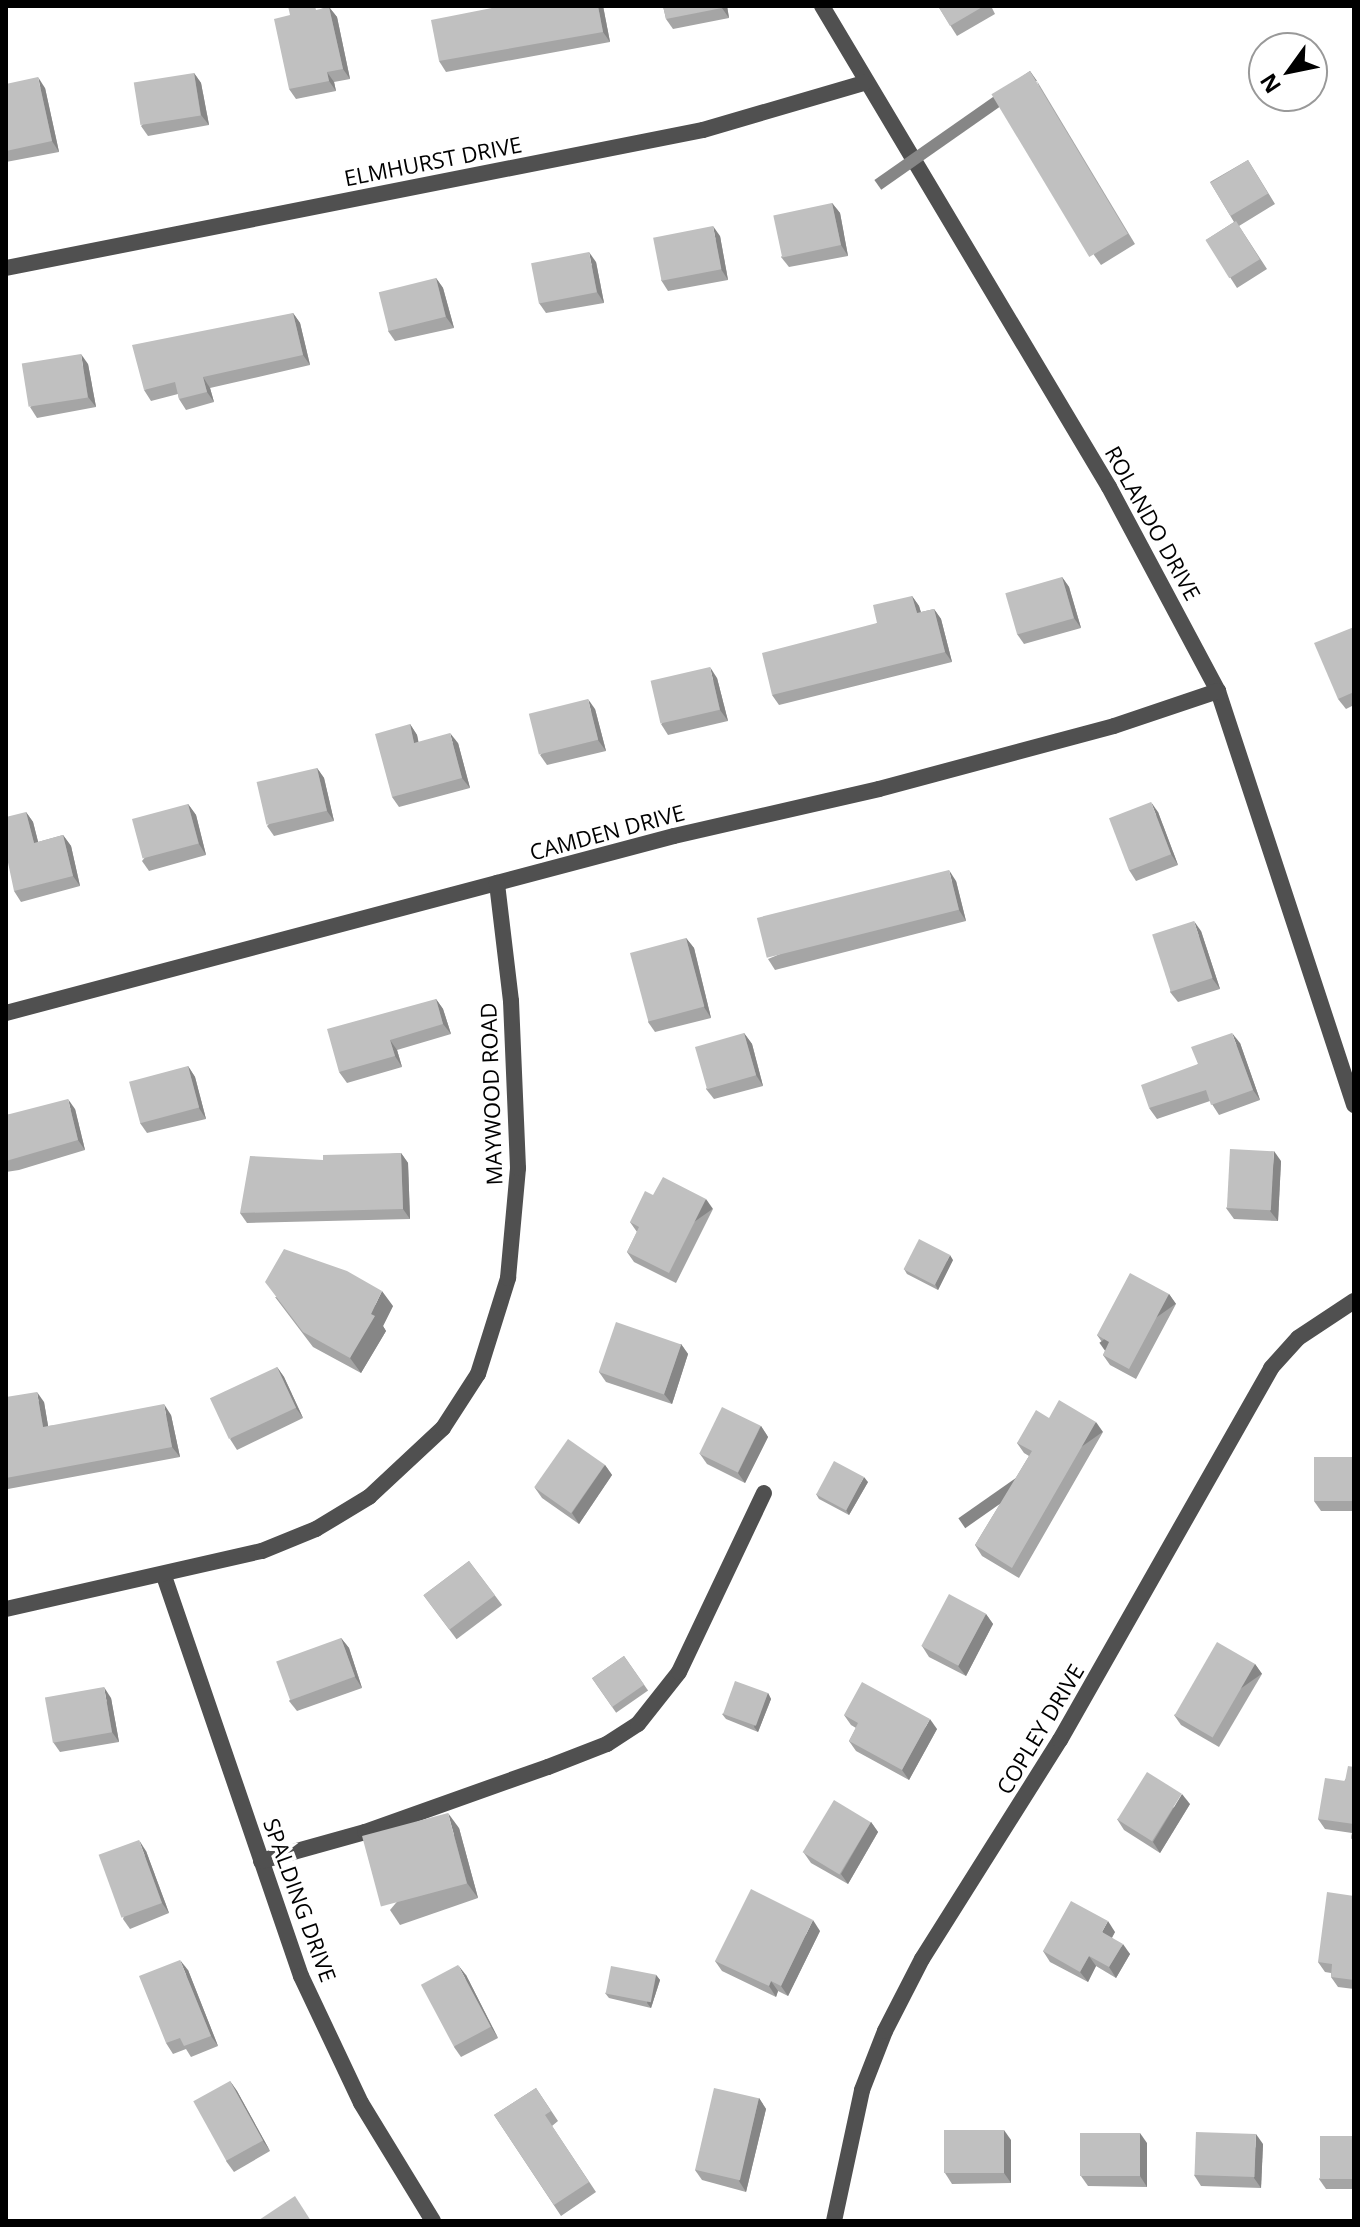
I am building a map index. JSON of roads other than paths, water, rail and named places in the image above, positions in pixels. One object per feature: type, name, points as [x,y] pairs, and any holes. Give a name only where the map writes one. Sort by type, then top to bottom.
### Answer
[{"type":"street","name":"ROLANDO DRIVE","points":[[822,6],[864,83],[1109,487],[1218,691],[1354,1105]]},
{"type":"street","name":"ELMHURST DRIVE","points":[[6,268],[703,130],[864,83]]},
{"type":"street","name":"CAMDEN DRIVE","points":[[6,1013],[497,883],[879,789],[1114,726],[1218,691]]},
{"type":"street","name":"MAYWOOD ROAD","points":[[6,1609],[164,1576],[262,1551],[316,1529],[369,1497],[443,1428],[478,1374],[508,1278],[518,1168],[511,1001],[497,883]]},
{"type":"street","name":"COPLEY DRIVE","points":[[834,2221],[862,2090],[885,2031],[922,1959],[1060,1740],[1271,1368],[1298,1338],[1354,1301]]},
{"type":"street","points":[[261,1861],[365,1832],[548,1767],[607,1744],[638,1724],[679,1672],[764,1493]]},
{"type":"street","name":"SPALDING DRIVE","points":[[164,1576],[301,1976],[361,2103],[433,2221]]}]
